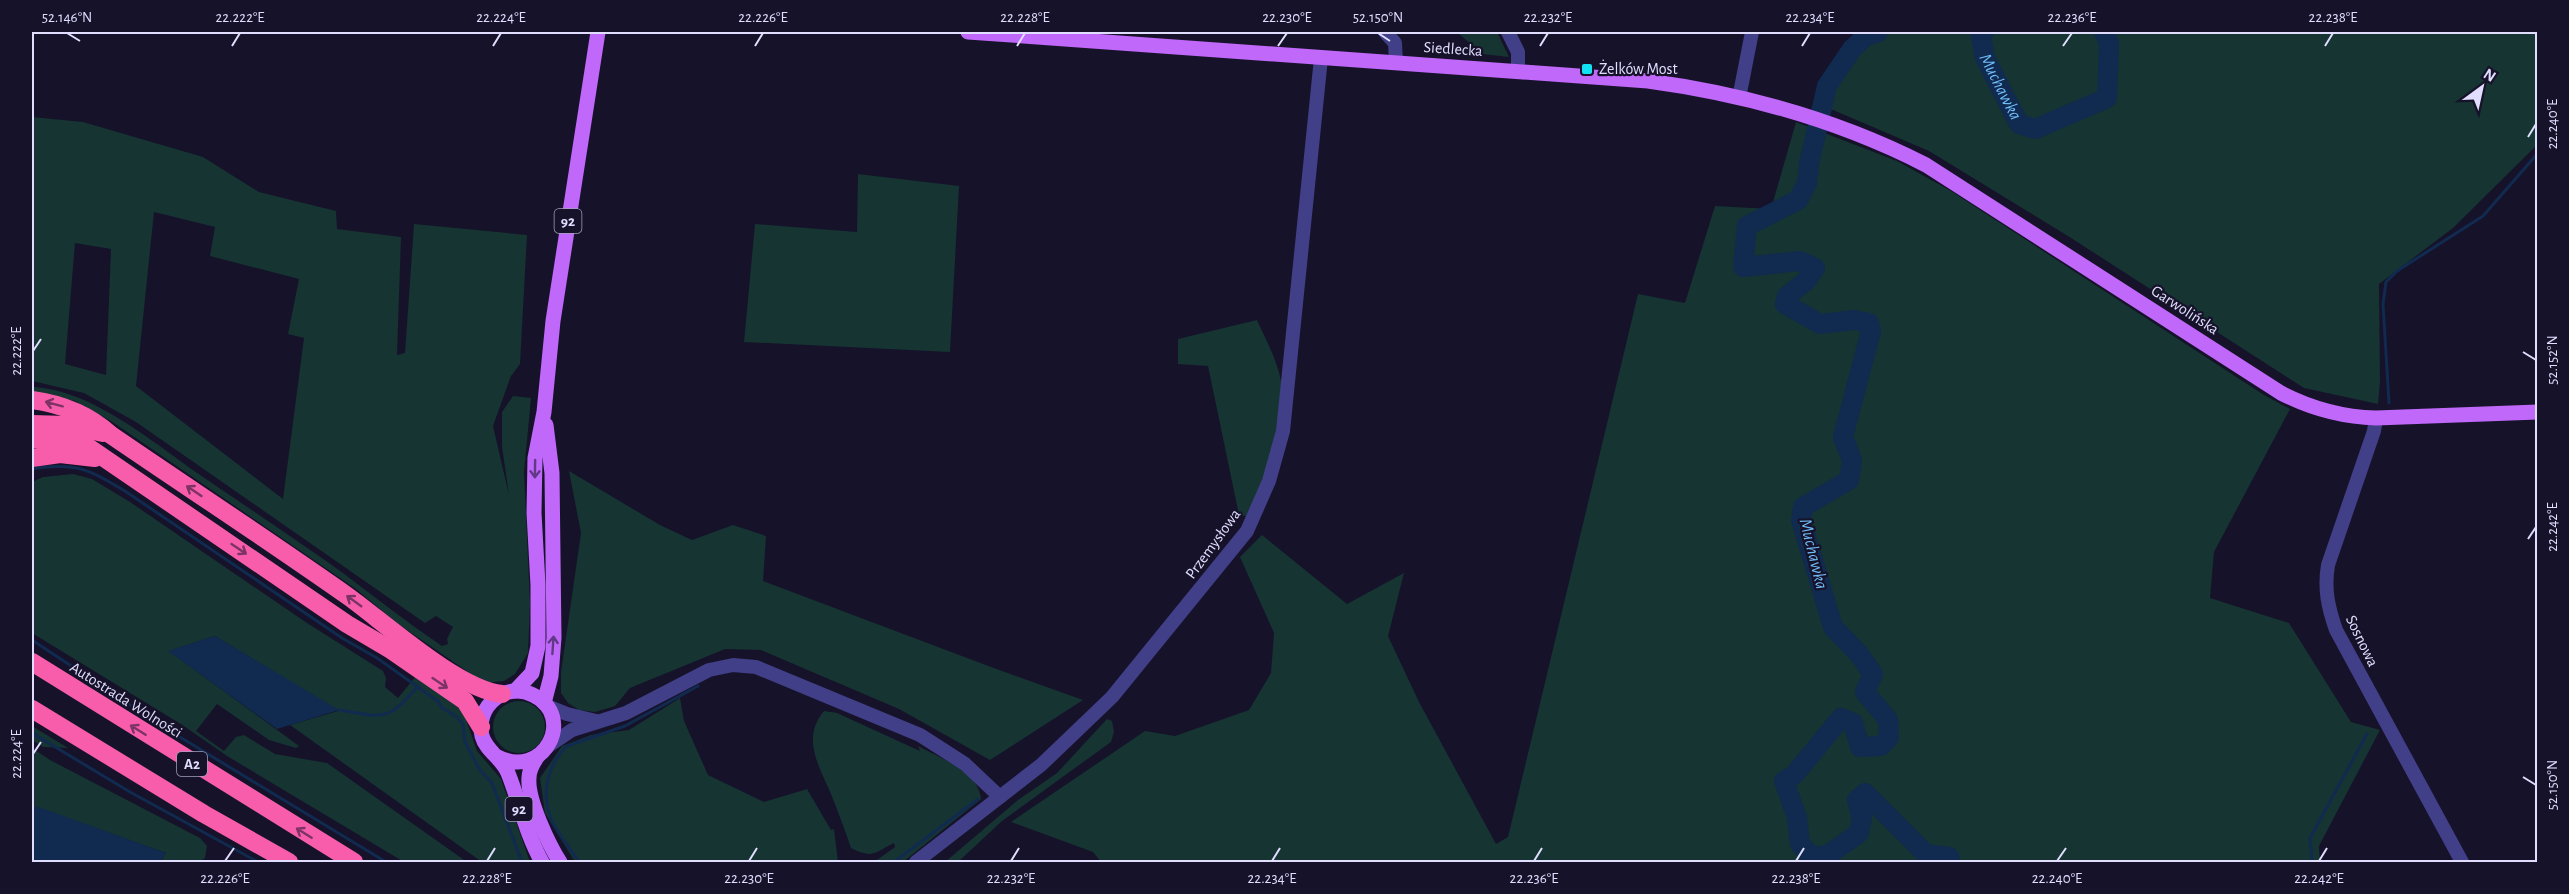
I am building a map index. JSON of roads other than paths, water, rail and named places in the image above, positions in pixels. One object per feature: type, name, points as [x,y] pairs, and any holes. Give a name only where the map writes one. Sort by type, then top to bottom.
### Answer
[{"type":"highway","points":[[32,399],[74,410],[95,422],[350,598],[401,637],[471,685],[486,692],[509,692]]},
{"type":"highway","points":[[32,424],[66,424],[111,435]]},
{"type":"highway","points":[[32,439],[76,442],[88,447],[449,690],[471,708],[481,727]]},
{"type":"highway","points":[[32,458],[60,454],[103,459]]},
{"type":"highway","name":"Autostrada Wolności","points":[[32,662],[354,862]]},
{"type":"highway","name":"A2","points":[[32,709],[204,814],[289,862]]},
{"type":"main road","name":"92","points":[[542,862],[525,825],[508,772],[485,743],[481,727],[487,708],[532,673],[538,646],[534,513],[535,458],[544,412],[553,321],[598,32]]},
{"type":"main road","name":"Siedlecka","points":[[968,32],[1648,81],[1739,98],[1789,111]]},
{"type":"main road","name":"Garwolińska","points":[[1789,111],[1892,148],[1954,182],[2281,393],[2324,411],[2349,417],[2376,418],[2538,412]]},
{"type":"main road","name":"92","points":[[544,412],[552,472],[551,527],[554,586],[551,676],[545,704],[553,727],[542,752],[531,768],[529,784],[540,820],[560,862]]},
{"type":"main road","points":[[509,692],[534,695],[545,704]]},
{"type":"main road","points":[[496,756],[512,762],[521,762],[542,752]]},
{"type":"street","points":[[1385,32],[1395,43],[1396,63]]},
{"type":"street","points":[[1508,32],[1518,52],[1518,72]]},
{"type":"street","points":[[1739,98],[1752,32]]},
{"type":"street","name":"Przemysłowa","points":[[916,862],[1059,750],[1112,697],[1247,531],[1269,481],[1283,430],[1322,58]]},
{"type":"street","name":"Sosnowa","points":[[2376,418],[2374,431],[2328,565],[2325,585],[2328,607],[2336,630],[2462,862]]},
{"type":"street","points":[[542,752],[572,730],[626,713],[709,670],[733,665],[756,667],[920,735],[964,764],[1000,797]]},
{"type":"street","points":[[545,704],[567,714],[598,721]]},
{"type":"water","points":[[215,636],[339,710],[277,729],[168,651]]},
{"type":"water","points":[[36,806],[166,853],[160,862],[32,862],[32,814]]},
{"type":"waterway","name":"Muchawka","points":[[1878,32],[1866,36],[1852,49],[1827,86],[1809,163],[1807,183],[1798,200],[1747,226],[1743,267],[1800,261],[1815,268],[1806,281],[1787,296],[1785,304],[1820,324],[1854,320],[1869,323],[1871,331],[1843,437],[1852,460],[1849,480],[1803,507],[1801,520],[1833,627],[1859,654],[1873,674],[1865,692],[1888,720],[1889,737],[1881,746],[1860,747],[1853,723],[1841,718],[1794,775],[1784,781],[1797,818],[1800,844],[1812,857],[1828,855],[1859,833],[1862,818],[1857,800],[1865,793],[1926,854],[1949,857],[1950,862]]},
{"type":"waterway","name":"Muchawka","points":[[1984,32],[1981,36],[1985,58],[2019,124],[2035,129],[2107,98],[2109,43],[2104,32]]},
{"type":"waterway","points":[[2389,403],[2383,304],[2386,282],[2397,271],[2483,216],[2538,153]]},
{"type":"waterway","points":[[32,469],[71,467],[112,483],[342,638],[377,658],[439,702],[441,707],[457,717],[463,724],[465,742],[480,770],[492,783],[522,862]]},
{"type":"waterway","points":[[32,640],[165,728],[386,862]]},
{"type":"waterway","points":[[339,710],[376,715],[391,712],[418,686]]},
{"type":"waterway","points":[[579,862],[551,819],[546,799],[548,780],[560,754],[567,746],[625,726],[698,686]]},
{"type":"waterway","points":[[32,733],[130,792],[258,862]]},
{"type":"waterway","points":[[2312,862],[2310,838],[2367,734]]},
{"type":"waterway","points":[[894,862],[978,799]]},
{"type":"place","name":"Żelków Most","points":[[1587,69]]}]
